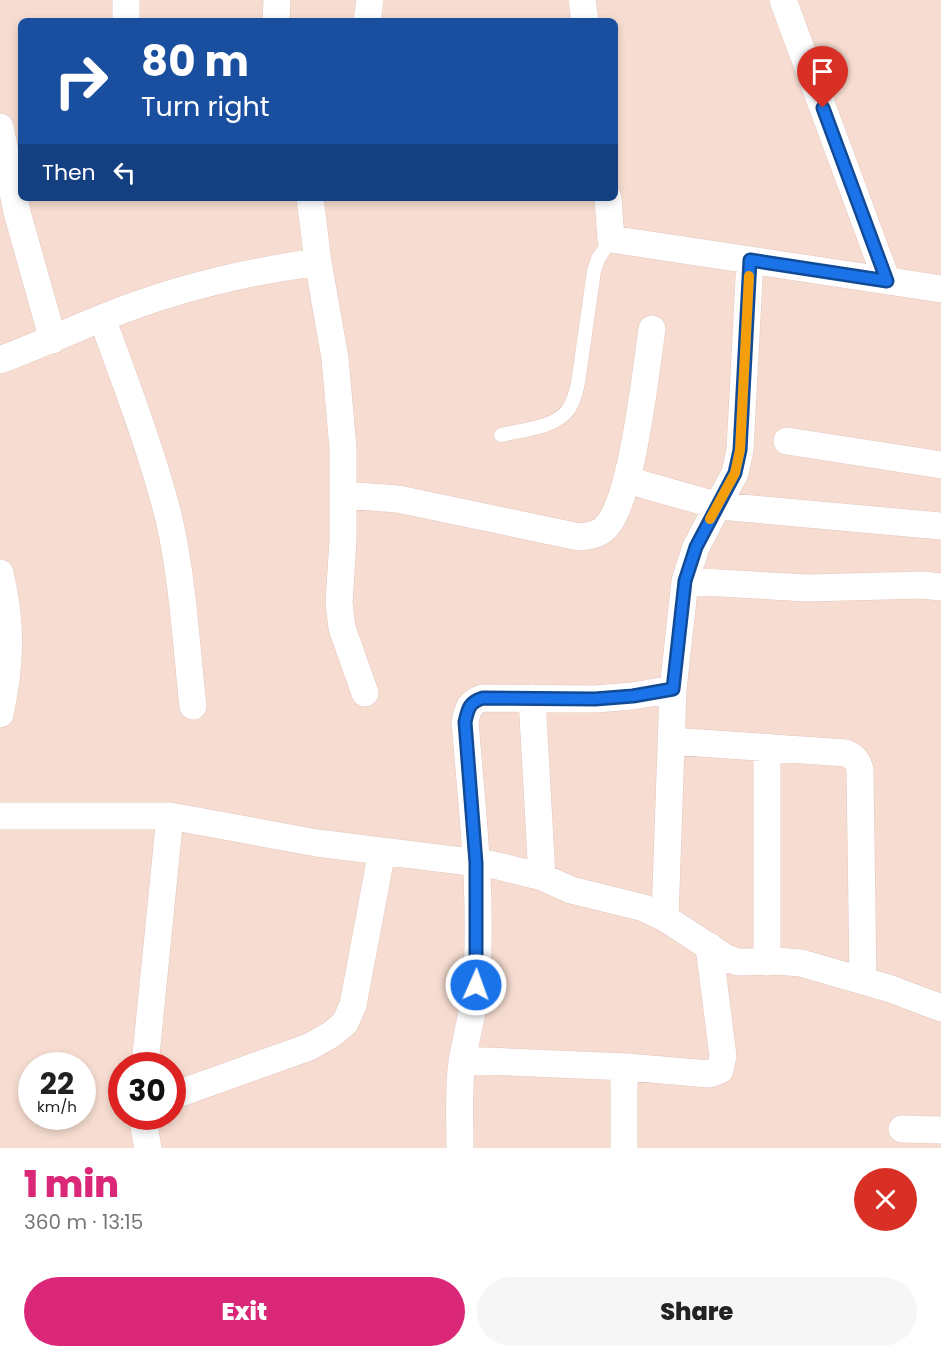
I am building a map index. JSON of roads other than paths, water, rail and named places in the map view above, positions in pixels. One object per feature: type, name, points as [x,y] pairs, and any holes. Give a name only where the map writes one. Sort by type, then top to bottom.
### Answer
[{"type":"street","points":[[126,0],[126,18]]},
{"type":"street","points":[[276,18],[278,0]]},
{"type":"street","points":[[367,18],[369,0]]},
{"type":"street","points":[[582,0],[585,18]]},
{"type":"street","points":[[783,0],[887,281]]},
{"type":"street","points":[[0,127],[17,212],[53,340]]},
{"type":"street","points":[[310,201],[318,262],[335,358],[344,448],[343,540],[339,603],[342,628],[365,693]]},
{"type":"street","points":[[608,201],[612,239],[941,289]]},
{"type":"street","points":[[665,918],[673,689],[685,581],[696,547],[735,473],[740,450],[750,260]]},
{"type":"street","points":[[0,360],[102,318],[218,280],[266,269],[318,262]]},
{"type":"street","points":[[102,318],[144,439],[169,521],[178,572],[193,706]]},
{"type":"street","points":[[344,495],[398,499],[579,537],[603,530],[610,521],[627,480],[652,329]]},
{"type":"street","points":[[787,441],[941,465]]},
{"type":"street","points":[[627,480],[719,506],[941,526]]},
{"type":"street","points":[[0,573],[8,604],[10,642],[0,714]]},
{"type":"street","points":[[685,581],[807,588],[923,585],[941,587]]},
{"type":"street","points":[[460,1148],[459,1090],[462,1060],[476,985],[476,863],[465,722],[468,708],[474,700],[483,698],[595,699],[633,696],[673,689]]},
{"type":"street","points":[[532,698],[542,877]]},
{"type":"street","points":[[671,741],[846,753],[854,756],[859,763],[860,770],[863,981]]},
{"type":"street","points":[[767,747],[767,962]]},
{"type":"street","points":[[0,816],[170,816],[317,843],[494,865],[542,877],[571,890],[644,908],[665,918],[726,958],[738,962],[801,963],[863,981],[941,1008]]},
{"type":"street","points":[[146,1052],[170,816]]},
{"type":"street","points":[[186,1090],[309,1047],[332,1034],[345,1023],[353,1005],[382,851]]},
{"type":"street","points":[[462,1060],[627,1066],[709,1074],[720,1071],[723,1056],[708,946]]},
{"type":"street","points":[[624,1148],[624,1073],[627,1066]]},
{"type":"street","points":[[902,1129],[941,1130]]},
{"type":"street","points":[[145,1130],[148,1148]]},
{"type":"lane","points":[[501,435],[549,423],[568,411],[578,383],[594,271],[598,259],[612,239]]}]
